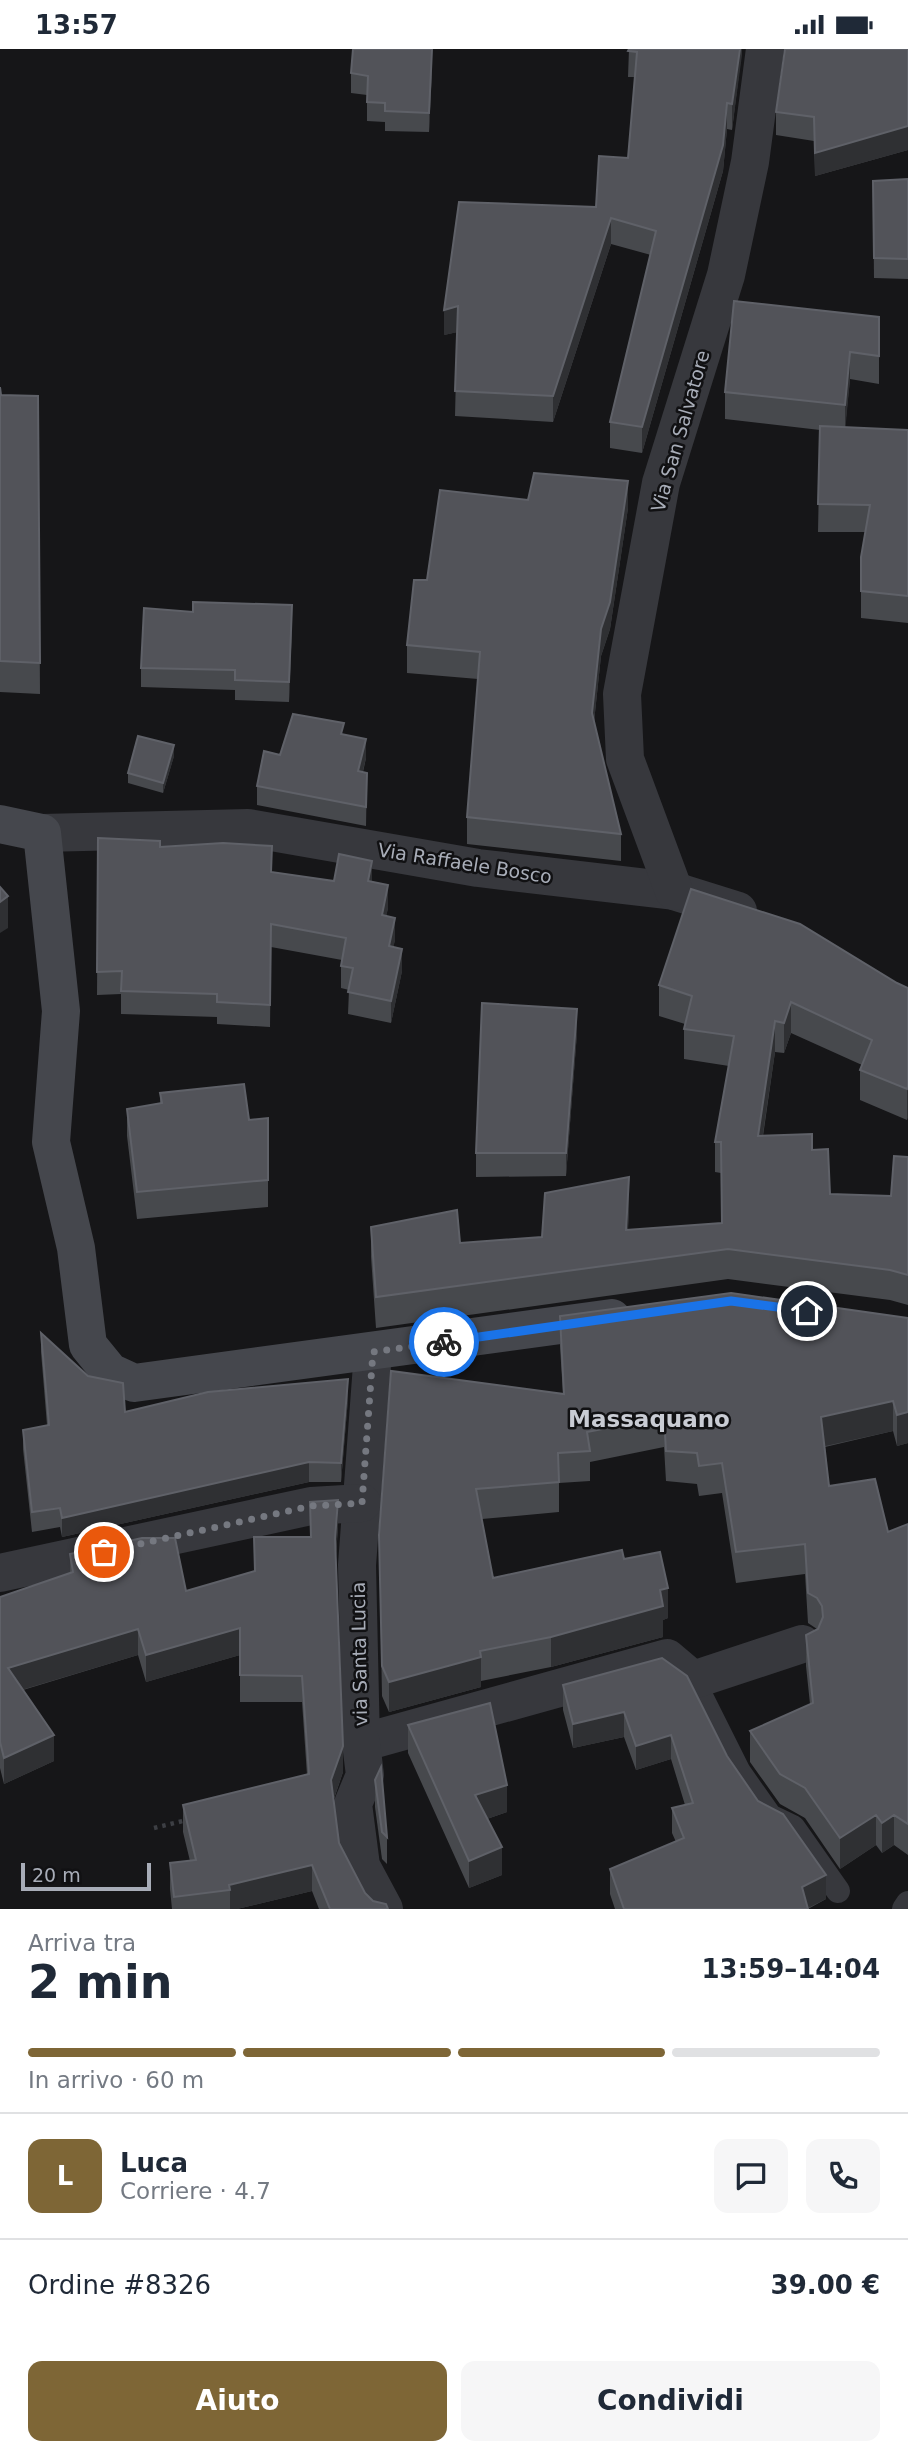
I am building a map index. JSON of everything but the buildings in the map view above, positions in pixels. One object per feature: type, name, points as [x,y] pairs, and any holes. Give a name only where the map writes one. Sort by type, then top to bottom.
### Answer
[{"type":"street","name":"Via San Salvatore","points":[[674,891],[625,759],[622,694],[661,483],[728,262],[750,162],[765,49]]},
{"type":"street","name":"Via Raffaele Bosco","points":[[0,824],[42,833],[248,828],[478,868],[674,891],[766,920]]},
{"type":"street","points":[[42,833],[61,1011],[51,1142],[75,1248],[88,1345],[110,1371],[134,1384],[648,1313]]},
{"type":"street","name":"via Santa Lucia","points":[[373,1352],[357,1565],[361,1742],[667,1658],[693,1680]]},
{"type":"street","points":[[0,1574],[311,1506],[362,1503]]},
{"type":"street","points":[[693,1680],[802,1644]]},
{"type":"street","points":[[361,1742],[365,1775],[353,1804],[361,1866],[384,1909]]},
{"type":"lane","points":[[693,1680],[739,1772],[770,1817],[793,1827],[838,1891]]},
{"type":"lane","points":[[904,1909],[908,1903]]},
{"type":"path","points":[[154,1828],[191,1819]]},
{"type":"way so far","points":[[104,1552],[311,1506],[362,1503],[373,1352],[444,1342]]},
{"type":"district","name":"Massaquano","points":[[649,1419]]},
{"type":"route","points":[[444,1342],[731,1301],[807,1311]]}]
